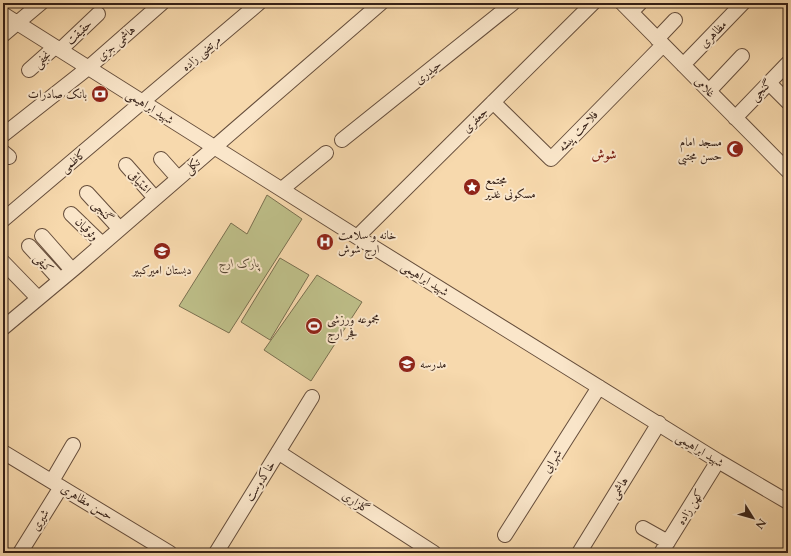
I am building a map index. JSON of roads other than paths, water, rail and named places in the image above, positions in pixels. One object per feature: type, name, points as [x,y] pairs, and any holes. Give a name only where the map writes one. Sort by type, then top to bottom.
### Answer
[{"type":"street","points":[[3,35],[41,3]]},
{"type":"street","name":"هاشمی جزی","points":[[3,135],[88,68],[162,3]]},
{"type":"street","name":"مرتضی زاده","points":[[143,102],[259,3]]},
{"type":"street","name":"تکلی","points":[[3,328],[381,3]]},
{"type":"street","name":"حیدری","points":[[342,140],[513,3]]},
{"type":"street","name":"جعفری","points":[[357,237],[593,3]]},
{"type":"street","name":"مظاهری","points":[[683,65],[743,3]]},
{"type":"street","name":"غلامی","points":[[631,6],[660,42],[788,171]]},
{"type":"street","name":"شهید ابراهیمی","points":[[3,14],[357,237],[718,461],[788,502]]},
{"type":"street","name":"حقیقت","points":[[58,49],[98,14]]},
{"type":"street","points":[[660,42],[676,20]]},
{"type":"street","name":"فلاحت پیشه","points":[[493,102],[551,159],[660,42]]},
{"type":"street","name":"نجفی","points":[[29,70],[58,49]]},
{"type":"street","points":[[709,91],[742,56]]},
{"type":"street","name":"گنجی","points":[[735,118],[788,63]]},
{"type":"street","points":[[769,83],[788,102]]},
{"type":"street","name":"کاظمی","points":[[3,220],[143,102]]},
{"type":"street","points":[[282,189],[326,153]]},
{"type":"street","points":[[161,159],[178,178]]},
{"type":"street","name":"اشتیاقی","points":[[126,165],[155,198]]},
{"type":"street","name":"گنجی","points":[[87,193],[119,228]]},
{"type":"street","name":"وثوقیان","points":[[71,214],[102,244]]},
{"type":"street","points":[[42,236],[72,270]]},
{"type":"street","name":"کیفی","points":[[29,246],[60,280]]},
{"type":"street","points":[[3,262],[38,298]]},
{"type":"street","name":"شهرابی","points":[[505,535],[599,387]]},
{"type":"street","name":"خاکدوست","points":[[216,553],[312,397]]},
{"type":"street","name":"هاشمی","points":[[579,553],[659,423]]},
{"type":"street","name":"شیری","points":[[20,553],[56,484],[73,445]]},
{"type":"street","name":"حسن مظاهری","points":[[3,452],[170,553]]},
{"type":"street","name":"گلزاری","points":[[278,452],[434,553]]},
{"type":"street","name":"کهن زاده","points":[[664,548],[718,461]]},
{"type":"street","points":[[643,528],[664,548]]},
{"type":"place","name":"بانک صادرات","points":[[100,94]]},
{"type":"place","name":"مسجد امام حسن مجتبی","points":[[735,149]]},
{"type":"place","name":"مجتمع مسکونی غدیر","points":[[472,187]]},
{"type":"place","name":"خانه و سلامت ارج شوش","points":[[325,242]]},
{"type":"place","name":"دبستان امیرکبیر","points":[[162,251]]},
{"type":"place","name":"مجموعه ورزشی فجر ارج","points":[[314,326]]},
{"type":"place","name":"مدرسه","points":[[407,364]]},
{"type":"district","name":"شوش","points":[[604,154]]},
{"type":"park label","name":"پارک ارج","points":[[239,263]]}]
